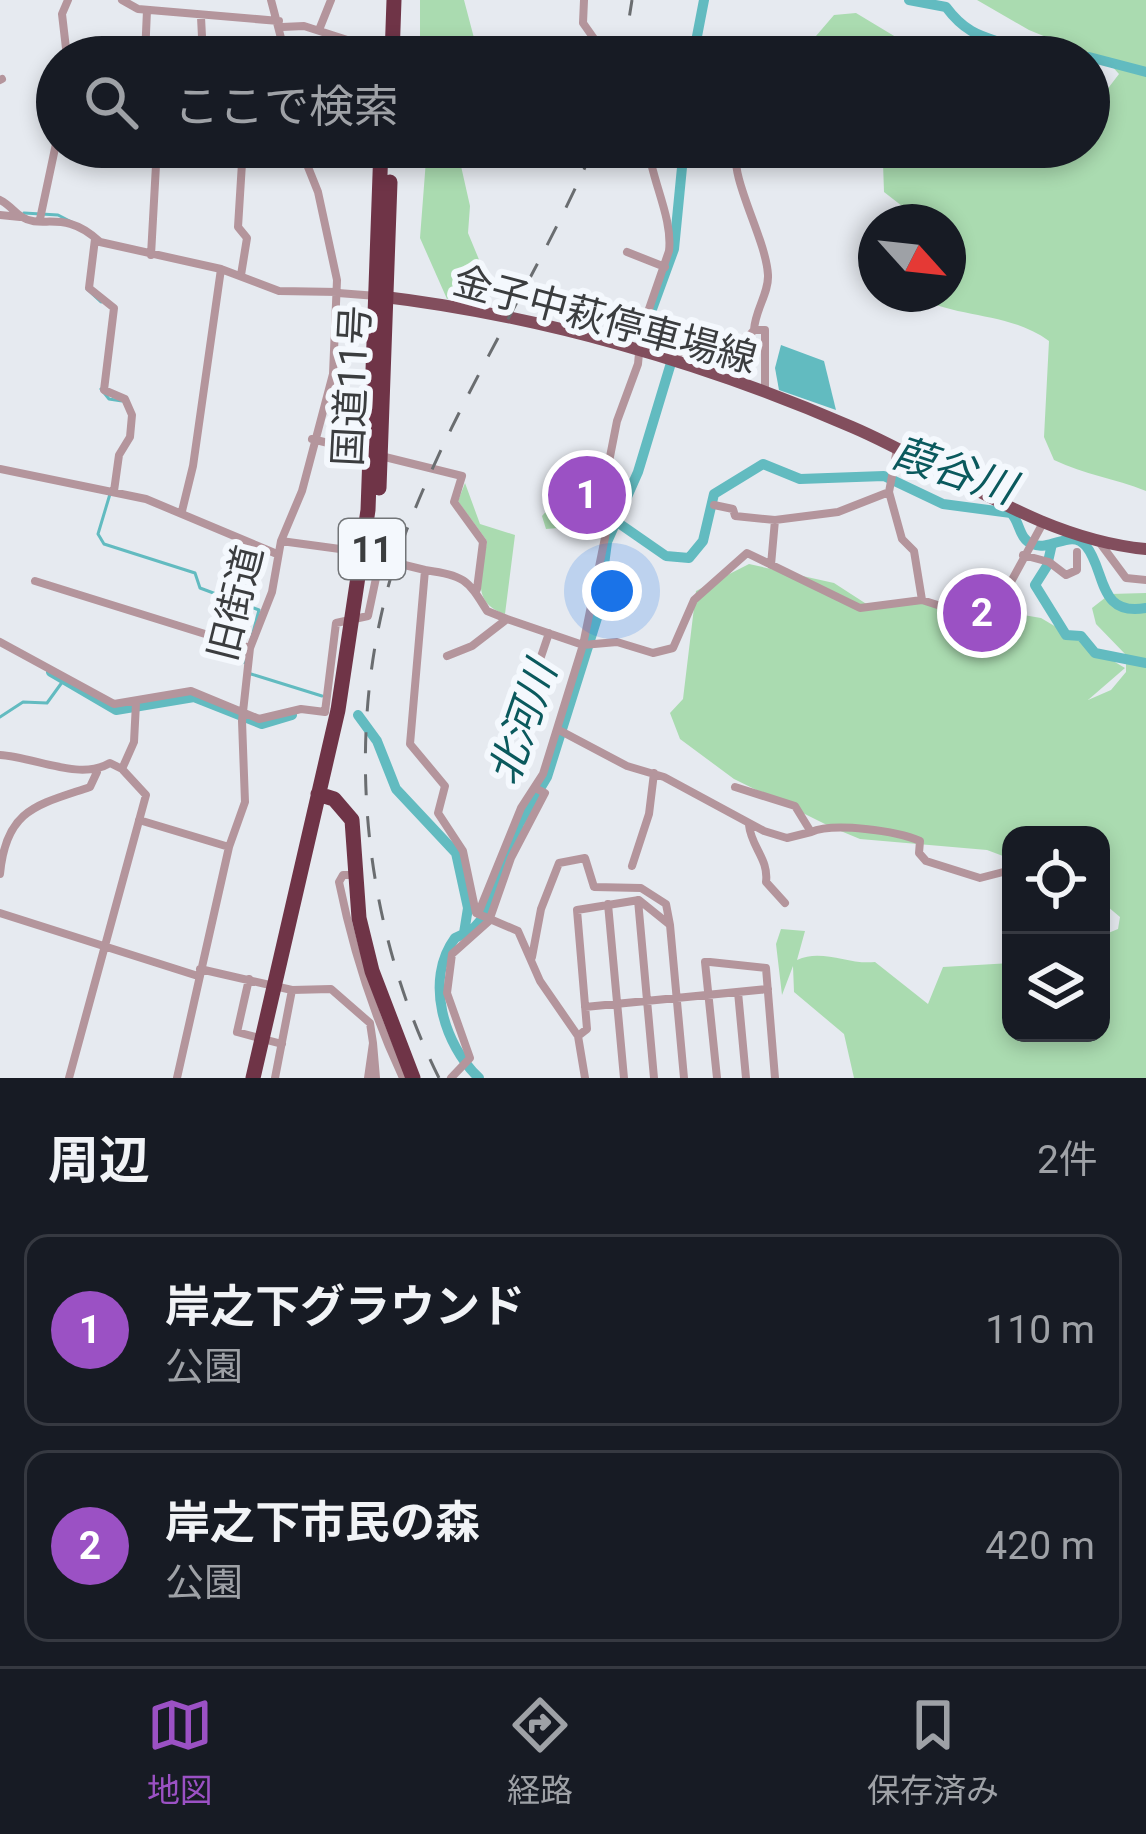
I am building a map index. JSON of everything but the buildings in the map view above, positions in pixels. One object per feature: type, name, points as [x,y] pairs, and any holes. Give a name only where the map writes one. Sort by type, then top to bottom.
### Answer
[{"type":"highway","points":[[384,0],[388,36]]},
{"type":"highway","points":[[391,36],[394,0]]},
{"type":"highway","name":"国道11号","points":[[381,168],[383,297]]},
{"type":"highway","name":"国道11号","points":[[356,619],[377,457],[390,168]]},
{"type":"highway","name":"国道11号","points":[[253,1078],[308,836],[347,714],[362,552],[377,457]]},
{"type":"highway","points":[[321,795],[343,805],[352,820],[354,875],[372,971],[413,1078]]},
{"type":"main road","name":"金子中萩停車場線","points":[[383,297],[471,309],[672,360],[898,449],[964,489],[1096,538],[1146,549]]},
{"type":"street","points":[[65,36],[62,14],[68,0]]},
{"type":"street","points":[[122,0],[147,10],[280,24],[335,36]]},
{"type":"street","points":[[182,14],[184,0]]},
{"type":"street","points":[[271,0],[282,36]]},
{"type":"street","points":[[319,30],[331,0]]},
{"type":"street","points":[[584,0],[583,22],[593,36]]},
{"type":"street","points":[[146,36],[147,10]]},
{"type":"street","points":[[201,16],[202,36]]},
{"type":"street","points":[[41,217],[51,168]]},
{"type":"street","points":[[151,255],[156,168]]},
{"type":"street","points":[[241,275],[247,238],[238,227],[242,168]]},
{"type":"street","name":"旧街道","points":[[177,1078],[229,847],[248,784],[242,716],[247,647],[272,592],[280,541],[302,491],[312,439],[333,374],[338,292],[318,191],[309,168]]},
{"type":"street","points":[[451,1078],[464,1063],[447,971],[456,946],[483,917],[540,790],[587,646],[608,523],[623,488],[605,477],[611,442],[641,352],[641,332],[665,268],[670,227],[651,168]]},
{"type":"street","points":[[672,360],[681,350],[748,338],[754,330],[767,271],[749,196],[735,176],[736,168]]},
{"type":"street","points":[[0,200],[20,217]]},
{"type":"street","points":[[0,215],[58,218],[151,255],[221,269],[278,291],[383,297]]},
{"type":"street","points":[[92,234],[89,289],[114,308],[104,390],[125,399],[132,415],[111,491]]},
{"type":"street","points":[[627,252],[665,268]]},
{"type":"street","points":[[182,511],[194,466],[221,269]]},
{"type":"street","points":[[754,330],[764,330],[768,341],[765,393]]},
{"type":"street","points":[[312,439],[462,476],[456,507],[483,542],[477,589]]},
{"type":"street","points":[[898,449],[889,484],[902,539],[914,551],[922,600]]},
{"type":"street","points":[[0,469],[182,511],[277,554]]},
{"type":"street","points":[[714,506],[733,509],[735,516],[775,520],[822,515],[889,484]]},
{"type":"street","points":[[771,565],[775,520]]},
{"type":"street","points":[[0,642],[104,700],[137,706],[190,692],[259,719],[301,709],[326,712],[336,623],[370,613],[380,559],[458,575],[477,589],[487,611],[587,646],[617,642],[665,652],[680,642],[694,600],[743,554],[755,553],[860,608],[922,600],[950,609],[988,608],[1006,591],[1045,521]]},
{"type":"street","points":[[1096,538],[1126,578],[1146,580]]},
{"type":"street","points":[[280,541],[362,552]]},
{"type":"street","points":[[1028,548],[1066,574],[1077,570],[1077,552]]},
{"type":"street","points":[[424,569],[414,658],[417,708],[408,737],[417,759],[445,786],[438,813],[464,851],[483,917]]},
{"type":"street","points":[[35,581],[247,647]]},
{"type":"street","points":[[447,656],[472,646],[507,619]]},
{"type":"street","points":[[524,707],[549,633]]},
{"type":"street","points":[[122,769],[134,742],[137,706]]},
{"type":"street","points":[[560,731],[627,766],[654,773],[749,825],[787,838],[838,825],[871,834],[886,832],[920,841],[919,853],[926,861],[980,878],[1002,872]]},
{"type":"street","points":[[0,755],[97,772]]},
{"type":"street","points":[[0,874],[3,845],[24,815],[42,801],[90,787],[97,772],[110,763],[146,795],[69,1078]]},
{"type":"street","points":[[632,866],[649,814],[654,773]]},
{"type":"street","points":[[735,787],[796,806],[811,832]]},
{"type":"street","points":[[139,820],[229,847]]},
{"type":"street","points":[[749,825],[754,847],[767,865],[766,882],[785,903]]},
{"type":"street","points":[[531,958],[541,909],[560,863],[585,857],[594,887],[650,891],[666,904],[670,925],[685,1078]]},
{"type":"street","points":[[354,875],[343,875],[339,882],[350,933],[366,991],[403,1078]]},
{"type":"street","points":[[639,900],[654,1078]]},
{"type":"street","points":[[578,1036],[587,1029],[577,910],[639,900],[670,925]]},
{"type":"street","points":[[608,904],[624,1078]]},
{"type":"street","points":[[0,913],[199,972],[292,990],[332,989],[370,1023],[372,1078]]},
{"type":"street","points":[[483,917],[518,932],[540,981],[578,1036],[585,1078]]},
{"type":"street","points":[[717,1078],[705,962],[766,968],[775,1078]]},
{"type":"street","points":[[249,980],[237,1032],[282,1044]]},
{"type":"street","points":[[585,1007],[768,989]]},
{"type":"street","points":[[275,1078],[292,990]]},
{"type":"street","points":[[738,992],[746,1078]]},
{"type":"green space","points":[[420,0],[464,0],[473,36],[420,36]]},
{"type":"green space","points":[[977,0],[1146,0],[1146,491],[1054,460],[1044,437],[1049,341],[1016,324],[964,312],[966,204],[899,204],[884,192],[883,168],[1110,168],[1110,86],[1119,74],[1110,64],[1110,36],[1044,36]]},
{"type":"green space","points":[[856,13],[894,36],[816,36],[834,15]]},
{"type":"green space","points":[[425,168],[461,168],[470,206],[468,233],[480,262],[465,289],[447,299],[420,238]]},
{"type":"green space","points":[[606,460],[603,478],[619,490],[607,518],[598,514],[596,525],[546,529],[542,516],[557,499],[555,477],[585,470],[586,462]]},
{"type":"green space","points":[[465,483],[480,524],[515,535],[505,614],[493,609],[482,593],[487,541],[458,501]]},
{"type":"green space","points":[[749,564],[834,583],[868,605],[923,601],[948,611],[988,609],[1041,618],[1125,668],[1088,700],[1111,690],[1126,672],[1126,655],[1096,624],[1092,608],[1110,594],[1146,593],[1146,1078],[854,1078],[844,1034],[794,992],[793,966],[782,995],[776,944],[781,929],[805,931],[797,960],[816,956],[875,962],[928,1004],[943,967],[1002,964],[1002,1042],[1110,1042],[1110,932],[1118,929],[1120,917],[1110,909],[1110,826],[1002,826],[1002,856],[987,850],[860,839],[734,779],[680,739],[670,713],[683,699],[696,591]]},
{"type":"water","points":[[781,345],[824,361],[836,410],[779,390],[775,368]]},
{"type":"waterway","points":[[697,36],[704,0]]},
{"type":"waterway","points":[[909,0],[946,7],[982,36]]},
{"type":"waterway","points":[[1110,63],[1146,72]]},
{"type":"waterway","name":"北河川","points":[[479,1078],[448,1030],[442,1011],[441,973],[455,938],[472,930],[487,913],[519,824],[547,777],[597,618],[607,542],[638,472],[674,353],[670,344],[645,338],[644,331],[674,249],[682,168]]},
{"type":"waterway","points":[[24,213],[58,215],[91,232]]},
{"type":"waterway","points":[[87,289],[101,302]]},
{"type":"waterway","points":[[101,389],[109,399],[122,401]]},
{"type":"waterway","name":"葭谷川","points":[[617,522],[666,556],[689,558],[703,541],[714,494],[763,464],[800,479],[884,476],[943,504],[1011,513],[1032,544],[1080,541],[1111,599],[1130,609],[1146,608]]},
{"type":"waterway","points":[[110,494],[98,534],[104,544],[195,573],[200,588],[259,610],[245,663]]},
{"type":"waterway","points":[[1052,544],[1047,566],[1035,585],[1066,635],[1081,636],[1095,653],[1146,663]]},
{"type":"waterway","points":[[51,672],[116,710],[194,697],[262,724],[292,715]]},
{"type":"waterway","points":[[251,674],[322,696]]},
{"type":"waterway","points":[[0,717],[23,702],[47,703],[63,681]]},
{"type":"waterway","points":[[358,715],[377,741],[396,789],[456,853],[468,908],[464,933]]},
{"type":"railway","points":[[626,36],[632,0]]},
{"type":"railway","points":[[439,1078],[410,1012],[374,871],[366,799],[366,726],[374,653],[389,582],[433,467],[584,168]]},
{"type":"place","name":"岸之下グラウンド","points":[[587,495]]},
{"type":"place","name":"岸之下市民の森","points":[[982,613]]}]
